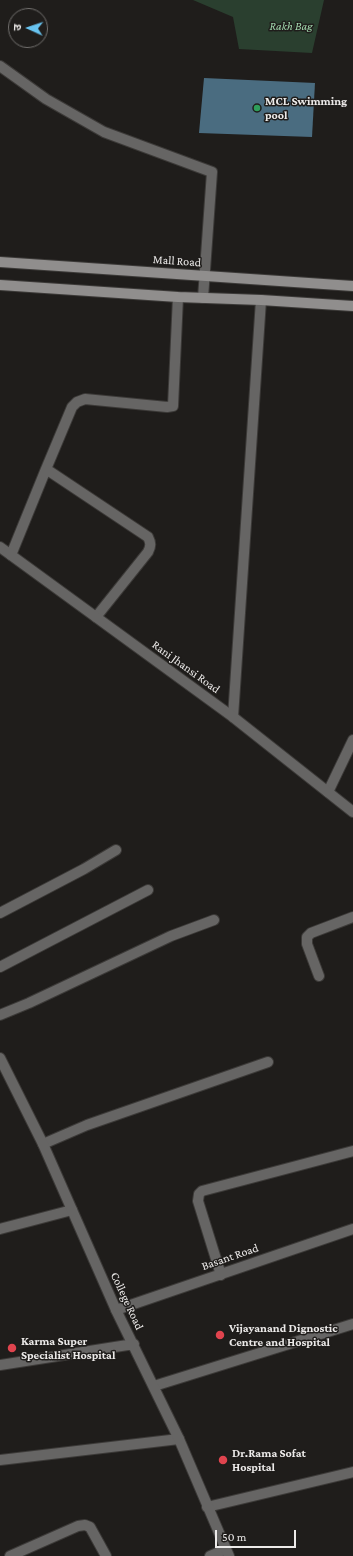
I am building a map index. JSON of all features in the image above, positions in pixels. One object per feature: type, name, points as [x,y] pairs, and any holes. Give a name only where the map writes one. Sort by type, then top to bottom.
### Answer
[{"type":"main road","name":"Mall Road","points":[[0,262],[353,286]]},
{"type":"main road","points":[[0,285],[178,297],[261,300],[353,306]]},
{"type":"street","points":[[0,66],[46,99],[104,132],[212,172],[203,275],[203,298]]},
{"type":"street","points":[[11,555],[72,407],[76,402],[85,399],[167,408],[173,406],[178,297]]},
{"type":"street","points":[[233,717],[261,300]]},
{"type":"street","points":[[46,469],[148,537],[150,541],[151,546],[148,552],[96,617]]},
{"type":"street","name":"Rani Jhansi Road","points":[[0,547],[233,717],[353,812]]},
{"type":"street","points":[[328,792],[353,740]]},
{"type":"street","points":[[0,913],[84,869],[116,850]]},
{"type":"street","points":[[0,967],[148,890]]},
{"type":"street","points":[[319,976],[307,944],[307,937],[311,932],[353,917]]},
{"type":"street","points":[[0,1015],[29,1003],[171,936],[214,920]]},
{"type":"street","name":"College Road","points":[[0,1058],[43,1144],[116,1310],[134,1344],[179,1439],[207,1507],[228,1552]]},
{"type":"street","points":[[43,1144],[87,1125],[268,1062]]},
{"type":"street","points":[[221,1275],[197,1197],[202,1191],[353,1151]]},
{"type":"street","points":[[0,1229],[72,1210]]},
{"type":"street","name":"Basant Road","points":[[116,1310],[353,1229]]},
{"type":"street","points":[[154,1386],[353,1324]]},
{"type":"street","points":[[0,1365],[134,1344]]},
{"type":"street","points":[[0,1460],[179,1439]]},
{"type":"street","points":[[207,1507],[353,1472]]},
{"type":"street","points":[[10,1556],[78,1526],[85,1525],[90,1527],[106,1556]]},
{"type":"street","points":[[210,1556],[228,1552]]},
{"type":"green space","name":"Rakh Bag","points":[[193,0],[324,0],[312,53],[239,49],[233,17]]},
{"type":"water","name":"MCL Swimming pool","points":[[204,78],[315,83],[312,137],[199,133]]},
{"type":"place","name":"MCL Swimming pool","points":[[257,108]]},
{"type":"place","name":"Vijayanand Dignostic Centre and Hospital","points":[[220,1335]]},
{"type":"place","name":"Karma Super Specialist Hospital","points":[[12,1348]]},
{"type":"place","name":"Dr.Rama Sofat Hospital","points":[[223,1460]]}]
